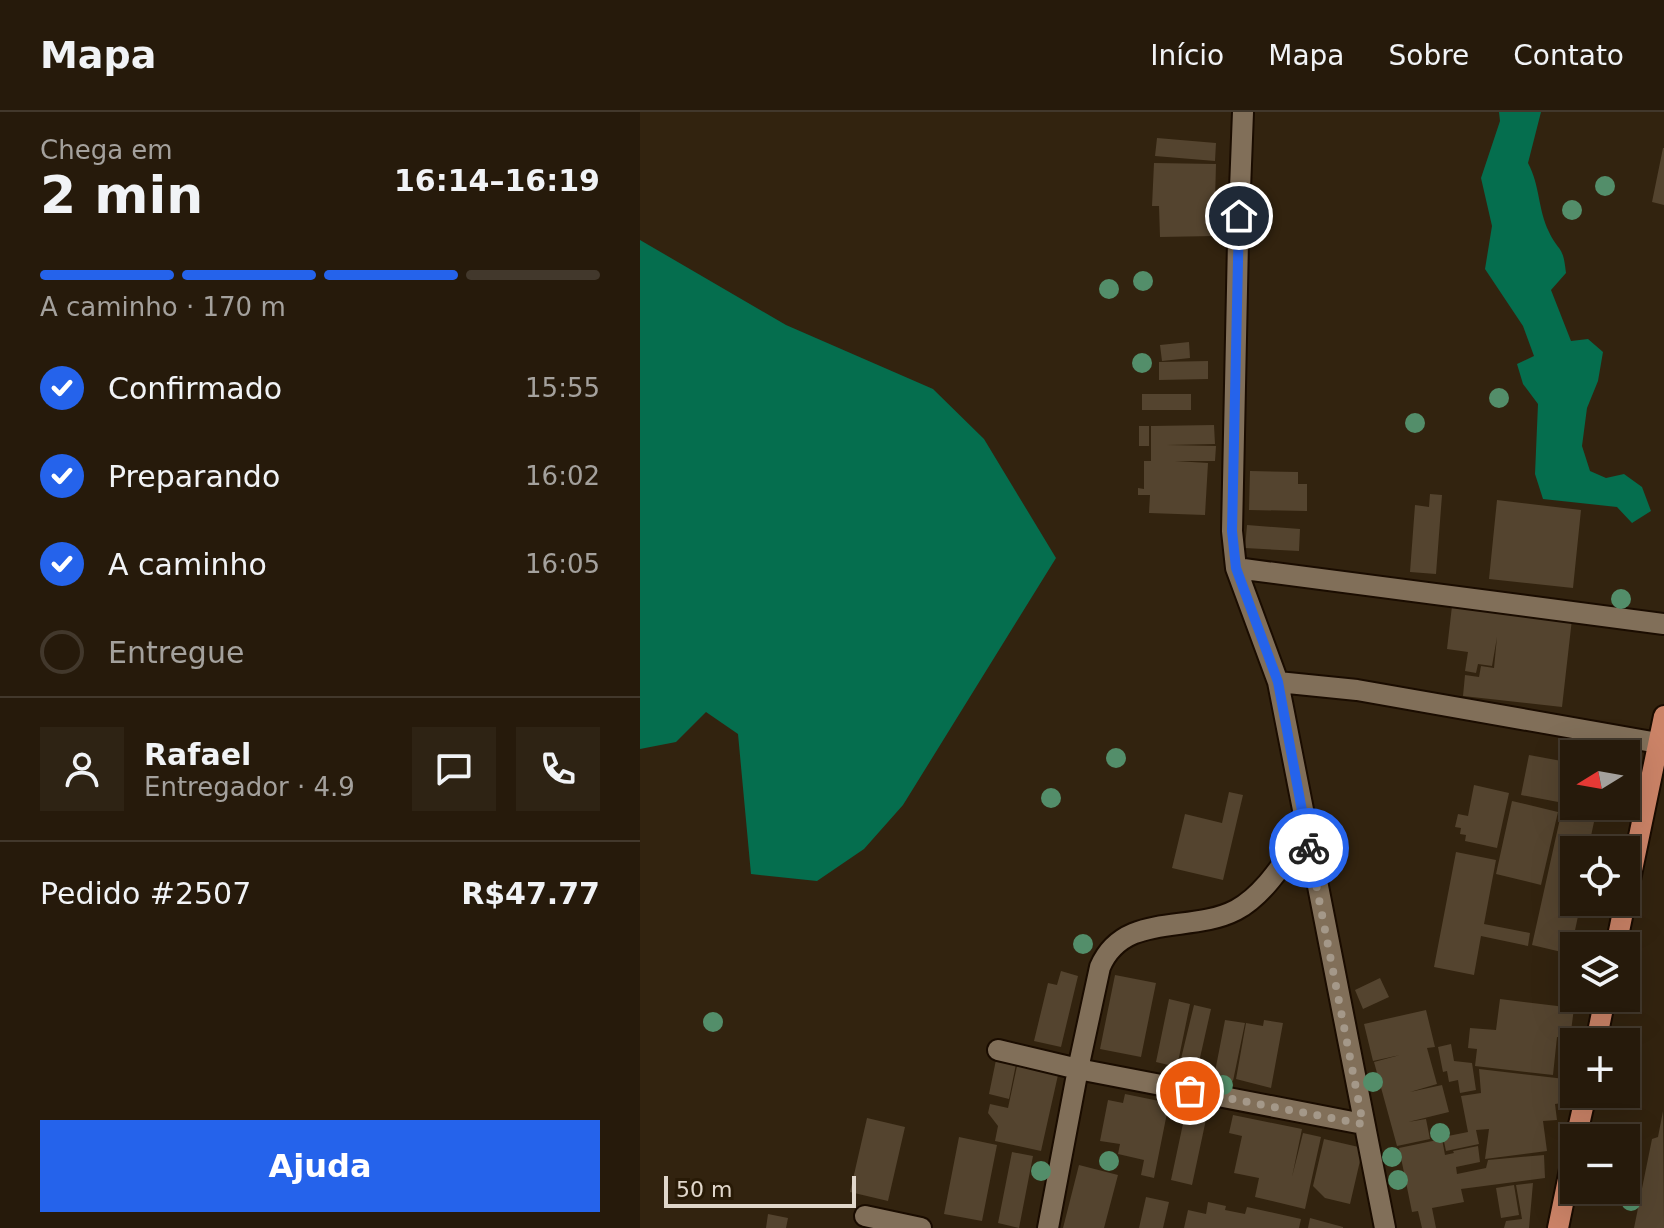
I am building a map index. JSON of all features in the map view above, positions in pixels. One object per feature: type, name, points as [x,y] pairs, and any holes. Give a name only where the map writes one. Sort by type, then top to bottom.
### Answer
[{"type":"main road","points":[[1639,836],[1664,716]]},
{"type":"main road","points":[[1558,1228],[1563,1204]]},
{"type":"street","points":[[1243,112],[1232,531],[1236,568],[1278,682],[1385,1228]]},
{"type":"street","points":[[1236,568],[1664,624]]},
{"type":"street","points":[[1278,682],[1357,690],[1658,743]]},
{"type":"street","points":[[1048,1228],[1078,1069],[1100,967],[1106,953],[1115,943],[1139,931],[1205,920],[1234,911],[1261,890],[1306,831]]},
{"type":"street","points":[[998,1050],[1078,1069],[1363,1124]]},
{"type":"street","points":[[865,1216],[921,1228]]},
{"type":"green space","points":[[1499,112],[1541,112],[1528,163],[1545,224],[1562,253],[1566,273],[1551,290],[1571,341],[1588,339],[1603,352],[1598,381],[1587,408],[1582,446],[1590,471],[1606,478],[1624,474],[1642,487],[1651,511],[1632,523],[1617,507],[1543,499],[1535,474],[1538,404],[1523,384],[1517,364],[1534,356],[1523,326],[1485,269],[1492,226],[1481,178],[1500,121]]},
{"type":"green space","points":[[640,240],[786,325],[933,389],[984,439],[1056,558],[903,805],[864,849],[817,881],[751,874],[738,734],[706,712],[676,742],[640,749]]},
{"type":"building","points":[[1157,138],[1216,143],[1215,161],[1155,156]]},
{"type":"building","points":[[1664,148],[1664,205],[1652,202]]},
{"type":"building","points":[[1154,163],[1216,164],[1214,236],[1160,237],[1159,206],[1152,206]]},
{"type":"building","points":[[1189,342],[1190,358],[1162,361],[1160,345]]},
{"type":"building","points":[[1208,361],[1208,379],[1159,380],[1159,362]]},
{"type":"building","points":[[1142,394],[1191,394],[1191,410],[1142,410]]},
{"type":"building","points":[[1214,425],[1215,444],[1167,445],[1216,446],[1215,461],[1175,461],[1208,463],[1205,515],[1149,513],[1150,495],[1138,495],[1138,488],[1144,489],[1144,461],[1151,461],[1151,426]]},
{"type":"building","points":[[1139,426],[1149,426],[1149,446],[1139,446]]},
{"type":"building","points":[[1250,471],[1298,472],[1298,484],[1307,484],[1307,511],[1249,510]]},
{"type":"building","points":[[1430,494],[1442,495],[1436,574],[1410,572],[1415,505],[1429,507]]},
{"type":"building","points":[[1497,500],[1581,510],[1573,588],[1489,579]]},
{"type":"building","points":[[1247,525],[1300,529],[1299,551],[1245,548]]},
{"type":"building","points":[[1452,606],[1572,619],[1562,707],[1463,696],[1465,675],[1479,677],[1481,666],[1494,668],[1497,637],[1492,666],[1478,664],[1476,673],[1465,671],[1468,652],[1447,649]]},
{"type":"building","points":[[1529,755],[1560,761],[1560,802],[1521,795]]},
{"type":"building","points":[[1474,785],[1509,793],[1497,848],[1465,841],[1466,835],[1460,834],[1461,828],[1455,827],[1458,814],[1468,816]]},
{"type":"building","points":[[1229,792],[1243,795],[1223,880],[1172,868],[1185,814],[1222,823]]},
{"type":"building","points":[[1512,801],[1558,812],[1541,885],[1496,874]]},
{"type":"building","points":[[1560,819],[1594,822],[1591,836],[1560,836],[1560,916],[1578,916],[1575,932],[1560,932],[1560,952],[1532,945]]},
{"type":"building","points":[[1456,852],[1496,860],[1484,924],[1530,933],[1528,946],[1481,936],[1474,975],[1434,967]]},
{"type":"building","points":[[1061,971],[1078,976],[1061,1047],[1034,1041],[1048,983],[1057,985]]},
{"type":"building","points":[[1115,975],[1156,983],[1141,1057],[1100,1049]]},
{"type":"building","points":[[1380,978],[1389,997],[1363,1009],[1355,990]]},
{"type":"building","points":[[1169,999],[1190,1004],[1177,1067],[1156,1062]]},
{"type":"building","points":[[1500,999],[1560,1006],[1560,1012],[1573,1012],[1571,1028],[1560,1028],[1560,1037],[1557,1037],[1553,1075],[1475,1066],[1477,1049],[1468,1048],[1470,1028],[1496,1030]]},
{"type":"building","points":[[1194,1005],[1211,1009],[1197,1071],[1179,1067]]},
{"type":"building","points":[[1426,1010],[1435,1047],[1427,1048],[1437,1084],[1410,1092],[1442,1085],[1449,1112],[1408,1122],[1426,1119],[1430,1139],[1397,1146],[1374,1062],[1400,1055],[1373,1061],[1364,1024]]},
{"type":"building","points":[[1225,1020],[1245,1023],[1233,1081],[1214,1077]]},
{"type":"building","points":[[1264,1020],[1283,1023],[1271,1088],[1236,1079],[1246,1023],[1263,1026]]},
{"type":"building","points":[[1451,1044],[1454,1061],[1472,1063],[1476,1090],[1460,1093],[1458,1080],[1449,1082],[1447,1071],[1443,1072],[1438,1047]]},
{"type":"building","points":[[996,1060],[1016,1064],[1009,1099],[989,1094]]},
{"type":"building","points":[[1017,1066],[1058,1075],[1041,1151],[995,1141],[998,1126],[988,1113],[990,1104],[1008,1108]]},
{"type":"building","points":[[1479,1069],[1560,1078],[1560,1103],[1555,1104],[1557,1120],[1543,1121],[1547,1151],[1485,1159],[1489,1129],[1476,1130],[1479,1144],[1446,1151],[1443,1137],[1468,1132],[1461,1096],[1481,1093]]},
{"type":"building","points":[[1125,1094],[1169,1103],[1154,1178],[1141,1175],[1144,1160],[1118,1154],[1120,1144],[1100,1141],[1108,1100],[1123,1103]]},
{"type":"building","points":[[1187,1105],[1208,1110],[1192,1185],[1171,1180]]},
{"type":"building","points":[[1663,1111],[1664,1228],[1634,1228],[1652,1139],[1658,1137]]},
{"type":"building","points":[[1233,1115],[1302,1129],[1292,1177],[1303,1133],[1321,1137],[1305,1209],[1255,1197],[1259,1178],[1234,1173],[1242,1136],[1229,1133]]},
{"type":"building","points":[[867,1118],[905,1127],[888,1201],[850,1192]]},
{"type":"building","points":[[959,1137],[997,1145],[982,1221],[944,1214]]},
{"type":"building","points":[[1324,1139],[1363,1148],[1350,1204],[1325,1198],[1313,1186]]},
{"type":"building","points":[[1442,1139],[1445,1155],[1478,1146],[1480,1162],[1456,1167],[1457,1174],[1486,1168],[1488,1160],[1544,1155],[1545,1178],[1461,1189],[1464,1202],[1432,1208],[1436,1228],[1422,1228],[1418,1211],[1412,1212],[1399,1148]]},
{"type":"building","points":[[1012,1152],[1033,1156],[1019,1228],[998,1223]]},
{"type":"building","points":[[1079,1165],[1118,1175],[1104,1228],[1063,1228]]},
{"type":"building","points":[[1533,1183],[1529,1228],[1504,1228],[1506,1221],[1522,1219],[1516,1185]]},
{"type":"building","points":[[1514,1185],[1519,1215],[1501,1218],[1496,1188]]},
{"type":"building","points":[[1146,1197],[1169,1202],[1163,1228],[1139,1228]]},
{"type":"building","points":[[1208,1202],[1245,1214],[1247,1207],[1301,1219],[1299,1228],[1184,1228],[1188,1210],[1206,1214]]},
{"type":"building","points":[[768,1214],[788,1218],[786,1228],[766,1228]]},
{"type":"building","points":[[1310,1218],[1343,1227],[1343,1228],[1308,1228]]},
{"type":"way so far","points":[[1190,1091],[1363,1124],[1309,848]]},
{"type":"route","points":[[1239,216],[1232,531],[1236,568],[1278,682],[1309,848]]}]
